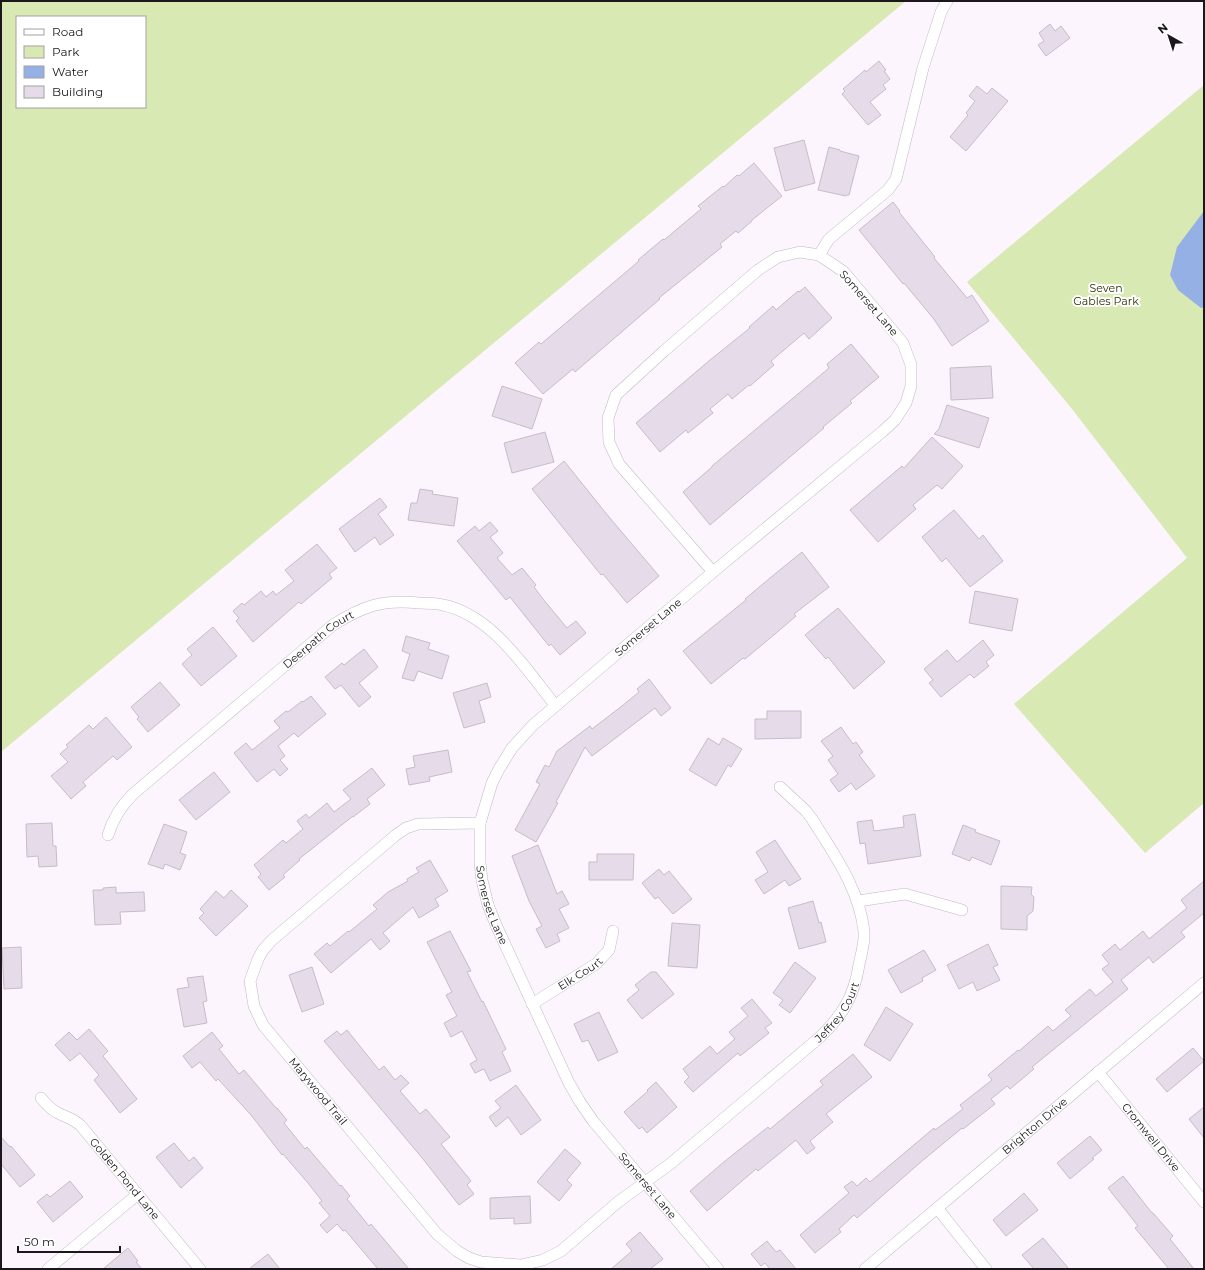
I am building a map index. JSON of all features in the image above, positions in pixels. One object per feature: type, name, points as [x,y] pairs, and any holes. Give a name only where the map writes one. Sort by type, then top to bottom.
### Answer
[{"type":"street","points":[[819,255],[829,239],[888,190],[896,179],[923,68],[941,12],[947,1]]},
{"type":"street","name":"Somerset Lane","points":[[713,572],[619,464],[609,442],[608,418],[616,395],[664,351],[758,270],[778,257],[800,252],[819,255],[844,272],[903,343],[912,372],[911,386],[906,403],[895,420],[883,431],[713,572],[528,729],[512,748],[499,769],[492,784],[480,823],[480,863],[484,892],[496,925],[569,1083],[593,1121],[718,1269]]},
{"type":"street","name":"Deerpath Court","points":[[108,835],[111,824],[125,802],[145,784],[332,626],[346,616],[381,603],[399,601],[444,605],[460,610],[476,619],[496,634],[555,705]]},
{"type":"street","name":"Jeffrey Court","points":[[645,1182],[670,1164],[819,1038],[842,1012],[856,982],[865,933],[858,901],[847,877],[812,819],[806,811],[780,787]]},
{"type":"street","name":"Marywood Trail","points":[[480,823],[418,824],[406,828],[396,835],[272,940],[263,950],[250,981],[256,1012],[263,1025],[437,1234],[468,1258],[481,1262],[521,1265],[543,1260],[561,1251],[618,1202],[645,1182]]},
{"type":"street","points":[[858,901],[905,894],[962,910]]},
{"type":"street","name":"Elk Court","points":[[532,1004],[596,964],[609,950],[613,931]]},
{"type":"street","name":"Brighton Drive","points":[[865,1269],[1204,983]]},
{"type":"street","name":"Cromwell Drive","points":[[1098,1072],[1204,1202]]},
{"type":"street","name":"Golden Pond Lane","points":[[41,1098],[49,1107],[59,1114],[76,1121],[81,1126],[200,1269]]},
{"type":"street","points":[[48,1269],[138,1194]]},
{"type":"street","points":[[937,1208],[986,1269]]},
{"type":"green space","points":[[1,1],[906,1],[1,752]]},
{"type":"green space","name":"Seven Gables Park","points":[[1204,85],[1204,803],[1145,853],[1014,704],[1187,558],[1072,409],[967,282]]},
{"type":"water","points":[[1204,211],[1204,307],[1201,308],[1178,290],[1170,275],[1177,247]]},
{"type":"building","points":[[1050,24],[1055,31],[1061,26],[1070,38],[1046,56],[1038,45],[1044,41],[1039,33]]},
{"type":"building","points":[[879,61],[886,70],[884,71],[890,79],[883,85],[886,89],[870,102],[881,115],[868,125],[842,94],[845,91],[843,89],[865,70],[866,72]]},
{"type":"building","points":[[977,86],[987,94],[992,88],[1008,101],[966,151],[950,137],[968,115],[966,113],[975,101],[969,96]]},
{"type":"building","points":[[804,140],[815,183],[785,191],[774,148]]},
{"type":"building","points":[[829,147],[859,156],[849,195],[846,196],[818,190]]},
{"type":"building","points":[[754,163],[782,196],[738,233],[736,231],[720,244],[722,247],[659,298],[660,299],[575,372],[573,369],[543,394],[515,363],[539,342],[541,344],[639,261],[638,260],[701,209],[698,206]]},
{"type":"building","points":[[893,202],[900,211],[899,212],[935,257],[934,258],[967,298],[972,295],[989,321],[952,346],[933,318],[859,230]]},
{"type":"building","points":[[805,287],[832,318],[809,339],[804,333],[771,361],[774,365],[750,386],[749,385],[732,399],[728,394],[710,409],[713,413],[688,433],[686,430],[660,452],[636,423],[750,328],[749,327],[773,306],[776,310],[798,291],[799,292]]},
{"type":"building","points":[[851,344],[879,377],[850,401],[852,403],[823,427],[824,428],[710,525],[683,492],[829,368],[827,364]]},
{"type":"building","points":[[991,366],[993,398],[951,400],[950,368]]},
{"type":"building","points":[[502,386],[542,399],[532,429],[492,416]]},
{"type":"building","points":[[947,405],[989,418],[979,448],[934,434],[939,429]]},
{"type":"building","points":[[545,432],[554,462],[512,473],[504,443]]},
{"type":"building","points":[[932,437],[963,466],[942,489],[937,485],[913,505],[916,509],[878,542],[850,510],[902,466],[904,468]]},
{"type":"building","points":[[564,461],[659,576],[627,603],[603,574],[601,575],[532,489]]},
{"type":"building","points":[[420,489],[433,491],[432,494],[458,498],[454,526],[408,520],[411,503],[417,503]]},
{"type":"building","points":[[380,498],[387,507],[378,514],[394,535],[380,545],[375,537],[355,552],[339,529]]},
{"type":"building","points":[[954,510],[979,539],[983,535],[1003,561],[970,587],[946,558],[942,562],[922,537]]},
{"type":"building","points":[[490,522],[498,531],[490,537],[503,553],[497,558],[512,575],[522,568],[536,585],[534,587],[543,599],[567,628],[576,621],[586,633],[560,655],[551,644],[549,646],[510,597],[506,600],[457,541],[475,526],[479,531]]},
{"type":"building","points":[[317,544],[337,568],[329,574],[332,578],[301,604],[299,602],[253,642],[236,621],[239,618],[233,611],[242,603],[244,605],[261,591],[266,597],[273,591],[276,595],[294,581],[285,570]]},
{"type":"building","points":[[802,552],[829,587],[794,614],[796,616],[745,659],[743,658],[711,684],[683,651]]},
{"type":"building","points":[[975,591],[1018,599],[1012,631],[969,623]]},
{"type":"building","points":[[838,608],[885,662],[854,689],[828,657],[826,659],[805,635]]},
{"type":"building","points":[[213,627],[237,656],[201,686],[182,664],[192,655],[187,649]]},
{"type":"building","points":[[406,636],[430,643],[428,649],[449,656],[442,679],[418,671],[414,681],[402,678],[410,654],[402,651]]},
{"type":"building","points":[[983,640],[994,655],[986,662],[989,666],[974,678],[970,674],[941,697],[929,683],[933,680],[924,669],[947,650],[957,662]]},
{"type":"building","points":[[364,649],[378,667],[359,683],[371,697],[359,707],[341,685],[335,689],[325,677],[342,663],[344,665]]},
{"type":"building","points":[[649,679],[671,708],[661,716],[655,708],[592,756],[585,747],[556,802],[558,803],[536,842],[515,830],[540,784],[536,782],[545,765],[549,767],[557,751],[590,726],[592,729],[622,706],[639,692],[637,689]]},
{"type":"building","points":[[160,682],[180,705],[148,732],[137,719],[139,717],[131,707]]},
{"type":"building","points":[[487,683],[491,697],[479,701],[485,722],[464,728],[453,693]]},
{"type":"building","points":[[311,696],[326,714],[298,737],[294,733],[278,746],[285,756],[280,760],[288,769],[280,776],[274,769],[257,782],[234,753],[246,743],[252,750],[280,728],[274,721],[286,711],[288,712]]},
{"type":"building","points":[[767,711],[801,711],[801,738],[755,739],[755,719],[767,719]]},
{"type":"building","points":[[106,717],[132,747],[117,760],[113,756],[83,782],[86,786],[71,799],[51,776],[68,762],[60,754],[68,747],[66,745],[89,725],[93,729]]},
{"type":"building","points":[[841,727],[853,744],[856,742],[863,752],[859,755],[875,776],[856,790],[851,783],[839,792],[830,780],[838,774],[828,760],[833,756],[821,741]]},
{"type":"building","points":[[708,738],[719,745],[723,738],[742,749],[731,767],[728,765],[716,786],[689,770]]},
{"type":"building","points":[[448,750],[452,772],[429,777],[430,781],[409,785],[406,769],[415,767],[413,756]]},
{"type":"building","points":[[372,768],[385,785],[367,799],[370,804],[299,859],[300,860],[283,875],[285,877],[269,890],[258,877],[261,874],[254,865],[283,840],[286,843],[303,829],[297,821],[306,814],[309,818],[327,803],[334,812],[351,799],[343,790]]},
{"type":"building","points":[[214,772],[230,792],[196,820],[179,800]]},
{"type":"building","points":[[915,814],[921,856],[868,864],[865,843],[860,844],[857,822],[872,820],[874,831],[904,827],[903,816]]},
{"type":"building","points":[[52,823],[53,846],[56,846],[57,866],[39,867],[38,856],[27,857],[26,824]]},
{"type":"building","points":[[164,824],[187,832],[180,853],[186,855],[180,870],[165,864],[163,869],[148,864]]},
{"type":"building","points":[[963,825],[976,830],[975,832],[1000,841],[991,865],[972,857],[970,861],[952,854]]},
{"type":"building","points":[[775,840],[801,879],[789,886],[785,880],[764,894],[755,880],[768,872],[756,852]]},
{"type":"building","points":[[538,845],[557,894],[562,891],[569,904],[559,909],[569,928],[557,934],[560,941],[546,948],[536,929],[542,926],[529,901],[512,856]]},
{"type":"building","points":[[597,854],[634,854],[633,880],[589,880],[589,862],[597,862]]},
{"type":"building","points":[[430,860],[448,891],[435,899],[439,906],[419,918],[413,907],[383,933],[390,941],[380,950],[371,939],[331,973],[314,954],[327,943],[330,946],[348,931],[349,932],[377,909],[373,905],[388,892],[408,881],[407,879],[419,872],[416,868]]},
{"type":"building","points":[[659,869],[664,875],[669,871],[692,899],[673,914],[658,897],[655,899],[642,883]]},
{"type":"building","points":[[1204,881],[1204,913],[1181,932],[1185,937],[1153,963],[1149,957],[1121,980],[1128,989],[1032,1067],[1034,1069],[1010,1089],[1007,1086],[991,1099],[995,1104],[963,1129],[962,1128],[922,1161],[857,1218],[854,1215],[839,1229],[841,1232],[815,1253],[800,1235],[849,1193],[844,1187],[852,1181],[857,1186],[866,1178],[870,1182],[934,1128],[935,1130],[963,1109],[960,1105],[992,1080],[988,1075],[1018,1050],[1019,1051],[1048,1026],[1053,1031],[1071,1016],[1065,1010],[1090,989],[1096,996],[1113,982],[1102,969],[1109,964],[1102,955],[1115,944],[1120,950],[1143,931],[1149,939],[1187,908],[1181,900]]},
{"type":"building","points":[[1001,886],[1032,887],[1031,894],[1034,897],[1033,911],[1027,916],[1027,930],[1001,929]]},
{"type":"building","points":[[116,887],[116,893],[144,892],[145,911],[120,912],[121,924],[95,925],[93,890],[103,890],[103,888]]},
{"type":"building","points":[[231,890],[248,906],[216,936],[199,918],[204,913],[200,909],[216,891],[224,898]]},
{"type":"building","points":[[813,901],[819,923],[821,922],[826,942],[799,949],[788,908]]},
{"type":"building","points":[[672,923],[700,925],[697,968],[668,966]]},
{"type":"building","points":[[450,931],[471,971],[467,972],[506,1049],[502,1052],[511,1071],[490,1081],[484,1069],[475,1073],[470,1064],[477,1060],[462,1031],[451,1037],[444,1023],[457,1016],[446,995],[452,992],[427,942]]},
{"type":"building","points":[[988,944],[998,965],[993,967],[1000,980],[977,991],[973,982],[959,989],[947,965]]},
{"type":"building","points":[[21,947],[22,988],[4,989],[2,948]]},
{"type":"building","points":[[924,950],[936,970],[922,978],[923,981],[901,993],[888,970]]},
{"type":"building","points":[[795,962],[816,978],[790,1013],[779,1005],[783,1000],[773,993]]},
{"type":"building","points":[[312,967],[324,1004],[302,1012],[289,975]]},
{"type":"building","points":[[651,972],[656,972],[674,994],[642,1019],[627,1000],[639,990],[635,985]]},
{"type":"building","points":[[203,976],[207,1001],[203,1002],[207,1023],[184,1027],[177,989],[189,987],[187,978]]},
{"type":"building","points":[[752,999],[772,1023],[765,1028],[769,1033],[740,1056],[738,1053],[693,1092],[684,1082],[689,1077],[683,1069],[710,1046],[717,1054],[735,1039],[729,1032],[748,1016],[741,1008]]},
{"type":"building","points":[[886,1007],[913,1024],[890,1061],[864,1045]]},
{"type":"building","points":[[599,1012],[618,1052],[598,1061],[588,1040],[582,1042],[574,1024]]},
{"type":"building","points":[[89,1029],[108,1051],[103,1056],[137,1099],[120,1113],[94,1080],[99,1075],[80,1053],[70,1061],[55,1045],[69,1032],[77,1040]]},
{"type":"building","points":[[347,1030],[379,1070],[384,1066],[395,1080],[401,1075],[409,1083],[400,1091],[420,1114],[426,1109],[450,1137],[441,1144],[471,1181],[467,1185],[474,1194],[459,1205],[423,1159],[324,1041],[337,1031],[341,1035]]},
{"type":"building","points":[[212,1032],[223,1046],[219,1049],[239,1074],[244,1070],[287,1120],[284,1123],[305,1149],[307,1147],[340,1186],[341,1185],[350,1196],[347,1199],[369,1226],[371,1224],[409,1269],[378,1269],[345,1230],[343,1231],[337,1224],[327,1233],[320,1225],[330,1216],[319,1203],[322,1201],[308,1183],[283,1154],[282,1155],[251,1115],[218,1079],[216,1081],[200,1062],[192,1068],[183,1056]]},
{"type":"building","points":[[1193,1048],[1204,1061],[1167,1092],[1156,1079]]},
{"type":"building","points":[[853,1054],[872,1077],[826,1114],[833,1122],[810,1141],[815,1148],[807,1154],[796,1140],[758,1171],[756,1169],[707,1211],[690,1191],[725,1161],[768,1127],[770,1129],[823,1085],[820,1081]]},
{"type":"building","points":[[656,1082],[677,1107],[647,1133],[642,1127],[639,1129],[624,1112]]},
{"type":"building","points":[[516,1085],[541,1120],[521,1135],[508,1117],[496,1127],[489,1117],[501,1108],[495,1101]]},
{"type":"building","points":[[1204,1107],[1204,1138],[1189,1119]]},
{"type":"building","points":[[1090,1136],[1102,1150],[1092,1158],[1094,1159],[1070,1179],[1057,1163]]},
{"type":"building","points":[[1,1137],[10,1147],[11,1146],[35,1175],[20,1187],[1,1164]]},
{"type":"building","points":[[174,1143],[189,1161],[194,1157],[203,1168],[181,1188],[156,1157]]},
{"type":"building","points":[[565,1149],[581,1163],[567,1180],[572,1185],[559,1201],[537,1182]]},
{"type":"building","points":[[1123,1176],[1152,1213],[1173,1236],[1170,1239],[1194,1269],[1169,1269],[1135,1228],[1138,1226],[1108,1188]]},
{"type":"building","points":[[70,1181],[83,1197],[53,1222],[37,1202],[47,1194],[50,1197]]},
{"type":"building","points":[[1024,1193],[1038,1210],[1006,1236],[993,1220]]},
{"type":"building","points":[[530,1196],[531,1223],[514,1224],[514,1218],[490,1219],[490,1198]]},
{"type":"building","points":[[640,1232],[663,1259],[650,1269],[611,1269],[632,1251],[626,1244]]},
{"type":"building","points":[[1043,1238],[1069,1269],[1034,1269],[1022,1255]]},
{"type":"building","points":[[767,1241],[776,1252],[780,1250],[796,1269],[770,1269],[765,1263],[761,1266],[751,1254]]},
{"type":"building","points":[[128,1248],[142,1269],[103,1269]]},
{"type":"building","points":[[268,1254],[280,1269],[249,1269]]}]
